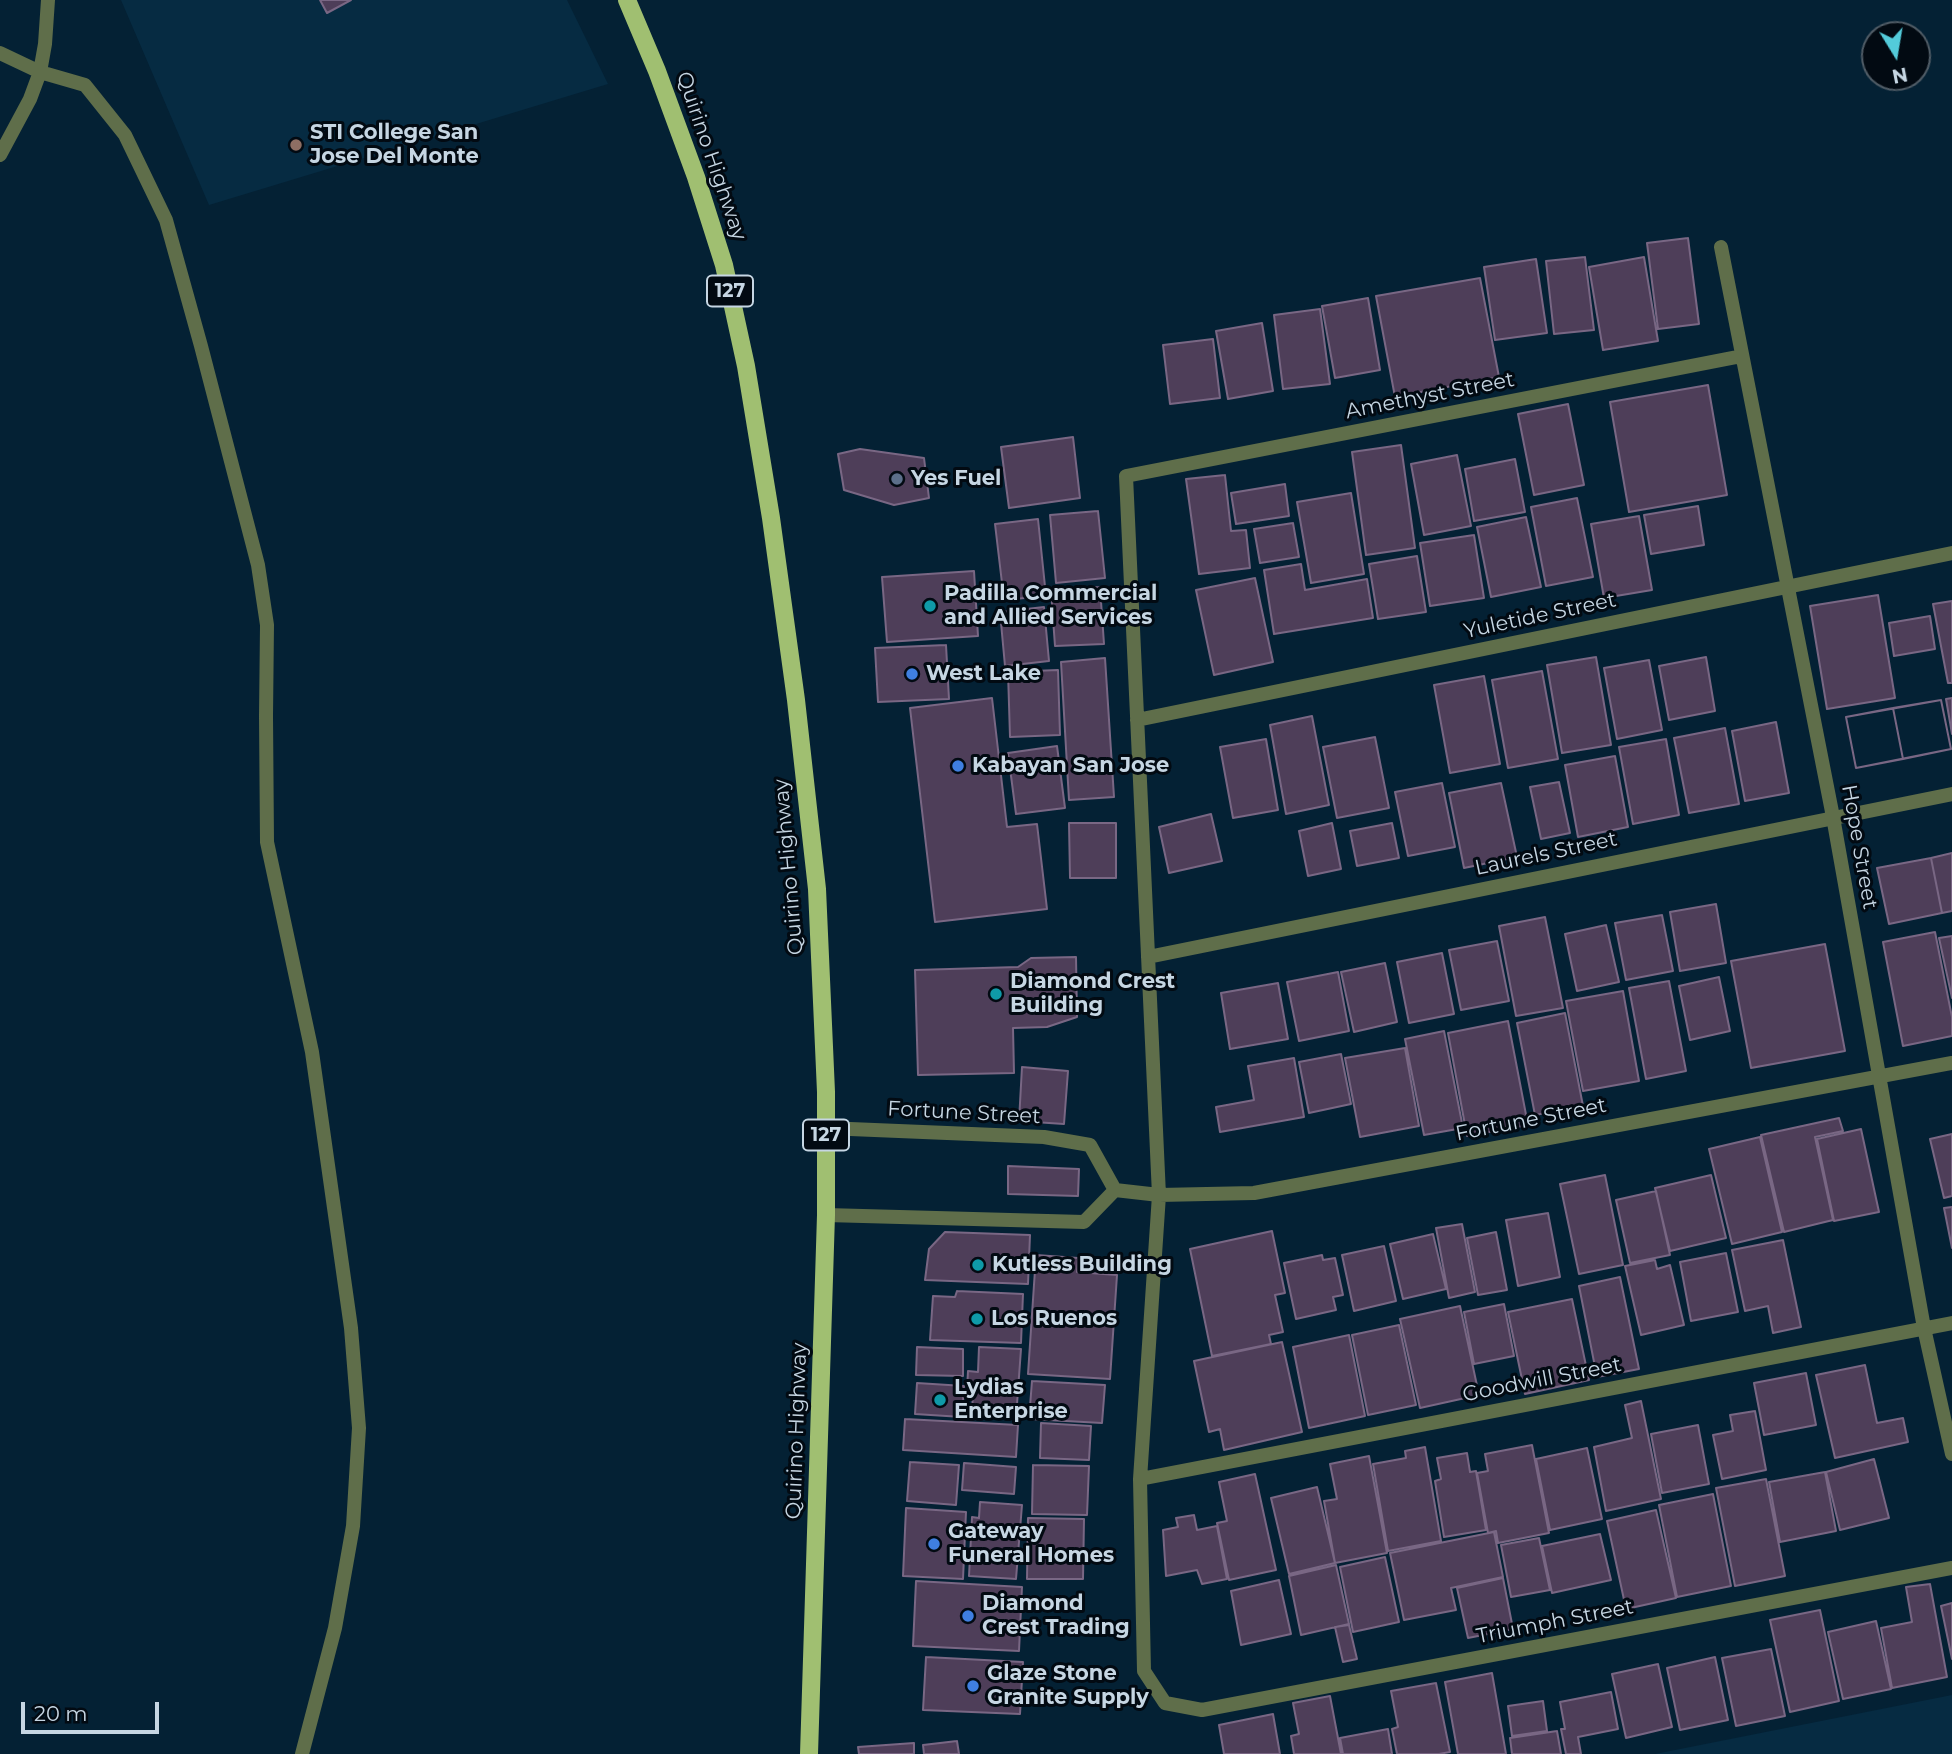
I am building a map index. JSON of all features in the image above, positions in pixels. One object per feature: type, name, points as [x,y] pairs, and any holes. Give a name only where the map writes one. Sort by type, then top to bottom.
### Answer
[{"type":"main road","name":"Quirino Highway","points":[[627,0],[657,71],[696,177],[724,265],[746,366],[793,674],[815,875],[826,1092],[826,1215],[809,1754]]},
{"type":"street","points":[[0,155],[30,99],[40,72],[48,0]]},
{"type":"street","points":[[0,53],[40,72],[85,85],[125,135],[166,220],[258,565],[267,625],[268,842],[312,1052],[351,1328],[359,1428],[353,1526],[335,1628],[302,1754]]},
{"type":"street","name":"Hope Street","points":[[1721,247],[1833,817],[1924,1328],[1952,1454]]},
{"type":"street","name":"Amethyst Street","points":[[1137,720],[1126,476],[1742,356]]},
{"type":"street","name":"Yuletide Street","points":[[1137,720],[1952,553]]},
{"type":"street","points":[[1137,720],[1159,1195],[1140,1479]]},
{"type":"street","name":"Laurels Street","points":[[1148,957],[1952,794]]},
{"type":"street","name":"Fortune Street","points":[[826,1128],[1044,1137],[1090,1145],[1115,1190],[1159,1195],[1254,1193],[1952,1063]]},
{"type":"street","points":[[826,1215],[1084,1222],[1115,1190]]},
{"type":"street","name":"Goodwill Street","points":[[1140,1479],[1952,1323]]},
{"type":"street","name":"Triumph Street","points":[[1140,1479],[1144,1671],[1165,1703],[1202,1710],[1952,1568]]},
{"type":"shaded area","name":"STI College San Jose Del Monte","points":[[121,0],[567,0],[608,84],[209,205]]},
{"type":"shaded area","points":[[1952,1695],[1952,1754],[1655,1754]]},
{"type":"building","points":[[320,0],[351,0],[327,13]]},
{"type":"building","points":[[1688,238],[1699,324],[1658,329],[1647,243]]},
{"type":"building","points":[[1585,257],[1594,330],[1554,334],[1546,261]]},
{"type":"building","points":[[1644,257],[1658,341],[1603,350],[1589,267]]},
{"type":"building","points":[[1536,259],[1547,333],[1495,340],[1484,267]]},
{"type":"building","points":[[1480,278],[1499,377],[1395,397],[1376,296]]},
{"type":"building","points":[[1368,298],[1380,370],[1335,378],[1322,306]]},
{"type":"building","points":[[1320,309],[1330,384],[1283,389],[1274,315]]},
{"type":"building","points":[[1262,323],[1273,391],[1228,399],[1216,331]]},
{"type":"building","points":[[1213,339],[1220,398],[1170,404],[1163,345]]},
{"type":"building","points":[[1708,385],[1727,495],[1629,512],[1610,402]]},
{"type":"building","points":[[1568,404],[1584,485],[1534,495],[1518,414]]},
{"type":"building","points":[[1073,437],[1080,498],[1009,508],[1001,447]]},
{"type":"building","points":[[1401,445],[1415,548],[1366,555],[1352,452]]},
{"type":"building","points":[[860,449],[924,458],[929,498],[894,505],[844,490],[838,454]]},
{"type":"building","points":[[1457,455],[1471,526],[1424,535],[1411,464]]},
{"type":"building","points":[[1515,459],[1525,512],[1474,521],[1465,469]]},
{"type":"building","points":[[1225,475],[1231,531],[1246,530],[1250,568],[1199,574],[1186,479]]},
{"type":"building","points":[[1285,484],[1289,516],[1236,524],[1231,493]]},
{"type":"building","points":[[1351,493],[1364,574],[1311,583],[1297,502]]},
{"type":"building","points":[[1577,498],[1593,577],[1546,586],[1531,507]]},
{"type":"building","points":[[1698,506],[1704,545],[1651,554],[1644,515]]},
{"type":"building","points":[[1098,511],[1105,578],[1056,583],[1050,515]]},
{"type":"building","points":[[1639,516],[1652,590],[1604,598],[1591,524]]},
{"type":"building","points":[[1526,517],[1541,587],[1491,597],[1477,527]]},
{"type":"building","points":[[1038,519],[1046,596],[1004,600],[995,524]]},
{"type":"building","points":[[1293,523],[1299,557],[1260,563],[1254,529]]},
{"type":"building","points":[[1474,535],[1484,598],[1430,606],[1420,543]]},
{"type":"building","points":[[1417,556],[1426,612],[1378,619],[1369,564]]},
{"type":"building","points":[[1301,564],[1305,590],[1367,579],[1373,618],[1274,634],[1264,570]]},
{"type":"building","name":"Padilla Commercial and Allied Services","points":[[974,571],[978,636],[887,642],[882,577]]},
{"type":"building","points":[[1255,578],[1273,662],[1214,675],[1196,590]]},
{"type":"building","points":[[1100,587],[1104,644],[1055,646],[1051,590]]},
{"type":"building","points":[[1878,595],[1895,698],[1827,709],[1810,606]]},
{"type":"building","points":[[1952,601],[1952,683],[1948,683],[1933,604]]},
{"type":"building","points":[[1044,607],[1049,661],[1005,666],[1000,612]]},
{"type":"building","points":[[1930,616],[1935,649],[1894,656],[1889,623]]},
{"type":"building","name":"West Lake","points":[[946,645],[949,699],[878,702],[875,648]]},
{"type":"building","points":[[1596,657],[1611,745],[1562,753],[1547,665]]},
{"type":"building","points":[[1706,657],[1715,711],[1669,720],[1659,666]]},
{"type":"building","points":[[1105,658],[1114,797],[1069,800],[1061,662]]},
{"type":"building","points":[[1649,660],[1662,730],[1617,739],[1604,668]]},
{"type":"building","points":[[1058,670],[1060,735],[1010,737],[1008,672]]},
{"type":"building","points":[[1542,671],[1558,759],[1508,768],[1492,680]]},
{"type":"building","points":[[1484,676],[1500,764],[1450,773],[1434,685]]},
{"type":"building","name":"Kabayan San Jose","points":[[992,698],[1007,827],[1037,824],[1047,909],[935,922],[910,708]]},
{"type":"building","points":[[1952,698],[1952,734],[1946,699]]},
{"type":"building","points":[[1941,700],[1951,749],[1903,759],[1893,708]]},
{"type":"building","points":[[1941,700],[1951,749],[1856,768],[1846,717]]},
{"type":"building","points":[[1893,708],[1903,759],[1856,768],[1846,717]]},
{"type":"building","points":[[1312,716],[1329,805],[1286,814],[1270,725]]},
{"type":"building","points":[[1776,722],[1789,793],[1745,801],[1732,731]]},
{"type":"building","points":[[1725,728],[1739,804],[1689,813],[1674,738]]},
{"type":"building","points":[[1375,737],[1389,808],[1337,818],[1323,747]]},
{"type":"building","points":[[1266,739],[1278,810],[1233,818],[1220,747]]},
{"type":"building","points":[[1666,739],[1679,815],[1633,824],[1619,747]]},
{"type":"building","points":[[1057,746],[1065,808],[1016,814],[1008,753]]},
{"type":"building","points":[[1615,756],[1628,827],[1578,837],[1565,765]]},
{"type":"building","points":[[1559,782],[1570,833],[1541,839],[1530,787]]},
{"type":"building","points":[[1442,783],[1455,847],[1408,856],[1395,792]]},
{"type":"building","points":[[1501,783],[1517,857],[1464,868],[1449,793]]},
{"type":"building","points":[[1211,814],[1222,861],[1169,873],[1159,827]]},
{"type":"building","points":[[1069,823],[1116,823],[1116,878],[1070,878]]},
{"type":"building","points":[[1332,823],[1341,869],[1308,876],[1299,831]]},
{"type":"building","points":[[1392,823],[1399,858],[1357,866],[1350,831]]},
{"type":"building","points":[[1952,853],[1952,911],[1942,913],[1931,858]]},
{"type":"building","points":[[1931,858],[1942,913],[1889,924],[1877,868]]},
{"type":"building","points":[[1716,904],[1726,963],[1680,971],[1670,912]]},
{"type":"building","points":[[1662,915],[1673,971],[1626,980],[1615,923]]},
{"type":"building","points":[[1545,917],[1563,1008],[1516,1016],[1499,926]]},
{"type":"building","points":[[1606,925],[1619,982],[1577,991],[1565,934]]},
{"type":"building","points":[[1935,932],[1952,1017],[1952,1036],[1903,1046],[1883,942]]},
{"type":"building","points":[[1952,936],[1952,998],[1939,938]]},
{"type":"building","points":[[1497,941],[1509,1001],[1461,1010],[1449,950]]},
{"type":"building","points":[[1825,944],[1845,1051],[1751,1068],[1731,961]]},
{"type":"building","points":[[1442,953],[1454,1014],[1409,1023],[1397,962]]},
{"type":"building","name":"Diamond Crest Building","points":[[1076,957],[1077,1017],[1047,1027],[1013,1028],[1014,1073],[918,1075],[915,970],[1018,967],[1031,958]]},
{"type":"building","points":[[1385,963],[1397,1022],[1354,1032],[1341,972]]},
{"type":"building","points":[[1338,972],[1349,1031],[1299,1041],[1287,982]]},
{"type":"building","points":[[1719,977],[1730,1031],[1690,1040],[1679,986]]},
{"type":"building","points":[[1669,981],[1686,1071],[1646,1079],[1629,988]]},
{"type":"building","points":[[1278,983],[1288,1039],[1230,1049],[1221,993]]},
{"type":"building","points":[[1623,991],[1639,1081],[1583,1091],[1566,1001]]},
{"type":"building","points":[[1565,1013],[1583,1106],[1535,1115],[1517,1023]]},
{"type":"building","points":[[1508,1021],[1528,1125],[1467,1136],[1448,1033]]},
{"type":"building","points":[[1444,1031],[1463,1128],[1424,1135],[1405,1039]]},
{"type":"building","points":[[1405,1048],[1419,1126],[1360,1137],[1345,1058]]},
{"type":"building","points":[[1341,1054],[1351,1104],[1309,1113],[1299,1062]]},
{"type":"building","points":[[1294,1058],[1304,1117],[1220,1132],[1216,1107],[1254,1100],[1248,1066]]},
{"type":"building","points":[[1022,1067],[1068,1071],[1064,1124],[1019,1121]]},
{"type":"building","points":[[1839,1118],[1843,1131],[1815,1137],[1833,1220],[1784,1232],[1761,1135]]},
{"type":"building","points":[[1861,1129],[1879,1212],[1834,1221],[1817,1139]]},
{"type":"building","points":[[1952,1134],[1952,1196],[1944,1198],[1930,1139]]},
{"type":"building","points":[[1760,1137],[1782,1232],[1732,1244],[1709,1149]]},
{"type":"building","points":[[1008,1166],[1079,1169],[1078,1196],[1008,1194]]},
{"type":"building","points":[[1605,1175],[1623,1265],[1579,1274],[1560,1184]]},
{"type":"building","points":[[1711,1175],[1726,1238],[1670,1251],[1655,1188]]},
{"type":"building","points":[[1656,1191],[1670,1255],[1630,1263],[1616,1200]]},
{"type":"building","points":[[1952,1207],[1952,1248],[1944,1208]]},
{"type":"building","points":[[1548,1213],[1560,1277],[1518,1286],[1506,1220]]},
{"type":"building","points":[[1462,1224],[1475,1292],[1449,1298],[1436,1228]]},
{"type":"building","points":[[1272,1231],[1285,1293],[1275,1295],[1283,1332],[1269,1335],[1271,1344],[1212,1356],[1190,1249]]},
{"type":"building","name":"Kutless Building","points":[[945,1232],[1030,1235],[1028,1284],[925,1280],[929,1249]]},
{"type":"building","points":[[1496,1232],[1507,1290],[1478,1295],[1467,1238]]},
{"type":"building","points":[[1433,1234],[1446,1289],[1403,1299],[1390,1244]]},
{"type":"building","points":[[1783,1240],[1801,1327],[1773,1333],[1768,1306],[1745,1311],[1732,1250]]},
{"type":"building","points":[[1384,1246],[1396,1301],[1354,1311],[1342,1255]]},
{"type":"building","points":[[1726,1253],[1738,1312],[1691,1321],[1680,1262]]},
{"type":"building","points":[[1036,1255],[1078,1258],[1077,1272],[1117,1275],[1110,1379],[1028,1374]]},
{"type":"building","points":[[1322,1255],[1323,1260],[1335,1258],[1343,1295],[1333,1297],[1336,1310],[1296,1319],[1284,1263]]},
{"type":"building","points":[[1655,1260],[1657,1269],[1670,1265],[1684,1325],[1641,1335],[1625,1266]]},
{"type":"building","points":[[1620,1277],[1639,1369],[1597,1377],[1579,1286]]},
{"type":"building","name":"Los Ruenos","points":[[957,1291],[1023,1294],[1021,1343],[930,1340],[933,1296],[955,1297]]},
{"type":"building","points":[[1572,1299],[1589,1380],[1525,1394],[1508,1312]]},
{"type":"building","points":[[1504,1304],[1514,1356],[1474,1364],[1464,1312]]},
{"type":"building","points":[[1460,1306],[1479,1395],[1420,1408],[1400,1319]]},
{"type":"building","points":[[1399,1325],[1416,1405],[1368,1415],[1352,1335]]},
{"type":"building","points":[[1349,1335],[1365,1416],[1309,1428],[1293,1347]]},
{"type":"building","points":[[1282,1342],[1302,1432],[1224,1450],[1220,1429],[1209,1432],[1194,1361]]},
{"type":"building","points":[[917,1347],[963,1349],[963,1376],[916,1375]]},
{"type":"building","points":[[979,1347],[1021,1349],[1016,1418],[972,1415],[973,1390],[967,1390],[968,1371],[978,1372]]},
{"type":"building","points":[[1865,1365],[1877,1423],[1903,1418],[1908,1442],[1835,1458],[1816,1375]]},
{"type":"building","points":[[1806,1373],[1816,1425],[1764,1435],[1754,1383]]},
{"type":"building","points":[[1032,1381],[1105,1385],[1102,1423],[1029,1419]]},
{"type":"building","name":"Lydias Enterprise","points":[[917,1383],[964,1386],[962,1417],[915,1414]]},
{"type":"building","points":[[1641,1401],[1661,1499],[1606,1511],[1594,1447],[1632,1438],[1625,1405]]},
{"type":"building","points":[[1755,1411],[1766,1470],[1722,1479],[1713,1435],[1733,1431],[1730,1415]]},
{"type":"building","points":[[905,1419],[1018,1425],[1016,1457],[903,1450]]},
{"type":"building","points":[[1041,1423],[1091,1426],[1089,1460],[1040,1458]]},
{"type":"building","points":[[1698,1425],[1709,1484],[1662,1493],[1651,1434]]},
{"type":"building","points":[[1532,1445],[1549,1533],[1498,1543],[1496,1531],[1488,1533],[1477,1473],[1488,1471],[1485,1454]]},
{"type":"building","points":[[1425,1447],[1441,1541],[1388,1551],[1373,1464],[1406,1458],[1405,1451]]},
{"type":"building","points":[[1587,1448],[1602,1519],[1550,1530],[1536,1459]]},
{"type":"building","points":[[1467,1453],[1470,1472],[1476,1471],[1486,1530],[1444,1537],[1435,1481],[1441,1479],[1437,1458]]},
{"type":"building","points":[[1369,1456],[1387,1553],[1335,1563],[1324,1501],[1337,1499],[1330,1464]]},
{"type":"building","points":[[1874,1459],[1889,1518],[1840,1530],[1826,1472]]},
{"type":"building","points":[[910,1462],[959,1465],[956,1505],[907,1501]]},
{"type":"building","points":[[964,1463],[1016,1467],[1014,1494],[962,1490]]},
{"type":"building","points":[[1033,1465],[1089,1466],[1087,1515],[1032,1514]]},
{"type":"building","points":[[1825,1472],[1836,1531],[1780,1542],[1769,1482]]},
{"type":"building","points":[[1255,1474],[1276,1570],[1229,1580],[1217,1523],[1227,1521],[1219,1482]]},
{"type":"building","points":[[1766,1479],[1785,1576],[1735,1586],[1716,1488]]},
{"type":"building","points":[[1317,1487],[1335,1563],[1289,1574],[1271,1498]]},
{"type":"building","points":[[1713,1494],[1731,1586],[1677,1597],[1659,1505]]},
{"type":"building","points":[[980,1502],[1022,1505],[1016,1579],[969,1576],[972,1517],[979,1518]]},
{"type":"building","name":"Gateway Funeral Homes","points":[[906,1508],[966,1512],[963,1579],[903,1576]]},
{"type":"building","points":[[1656,1510],[1676,1598],[1626,1609],[1607,1521]]},
{"type":"building","points":[[1194,1515],[1197,1530],[1217,1526],[1227,1579],[1202,1584],[1197,1570],[1166,1576],[1163,1530],[1178,1527],[1176,1518]]},
{"type":"building","points":[[1028,1518],[1084,1519],[1083,1579],[1027,1579]]},
{"type":"building","points":[[1494,1532],[1503,1577],[1451,1588],[1456,1610],[1404,1620],[1390,1553]]},
{"type":"building","points":[[1600,1534],[1611,1580],[1552,1593],[1542,1546]]},
{"type":"building","points":[[1539,1538],[1550,1590],[1511,1597],[1501,1545]]},
{"type":"building","points":[[1385,1557],[1399,1622],[1353,1632],[1340,1567]]},
{"type":"building","points":[[1336,1565],[1349,1624],[1301,1635],[1289,1576]]},
{"type":"building","points":[[1503,1578],[1513,1629],[1468,1638],[1457,1588]]},
{"type":"building","points":[[1279,1580],[1291,1634],[1241,1645],[1231,1591]]},
{"type":"building","name":"Diamond Crest Trading","points":[[916,1581],[1022,1587],[1019,1651],[913,1646]]},
{"type":"building","points":[[1930,1584],[1947,1677],[1892,1688],[1881,1628],[1912,1622],[1906,1587]]},
{"type":"building","points":[[1952,1603],[1952,1659],[1941,1606]]},
{"type":"building","points":[[1820,1610],[1839,1701],[1790,1712],[1770,1620]]},
{"type":"building","points":[[1876,1621],[1891,1689],[1843,1699],[1828,1632]]},
{"type":"building","points":[[1349,1625],[1357,1659],[1343,1662],[1335,1627]]},
{"type":"building","points":[[1771,1649],[1785,1716],[1736,1726],[1722,1658]]},
{"type":"building","name":"Glaze Stone Granite Supply","points":[[926,1657],[1023,1662],[1020,1714],[923,1710]]},
{"type":"building","points":[[1715,1657],[1728,1720],[1680,1730],[1667,1668]]},
{"type":"building","points":[[1658,1664],[1672,1727],[1626,1738],[1612,1674]]},
{"type":"building","points":[[1492,1673],[1506,1754],[1458,1754],[1445,1682]]},
{"type":"building","points":[[1436,1683],[1450,1752],[1397,1754],[1392,1729],[1398,1727],[1391,1691]]},
{"type":"building","points":[[1611,1692],[1618,1729],[1578,1737],[1581,1754],[1566,1754],[1561,1729],[1565,1729],[1560,1702]]},
{"type":"building","points":[[1330,1696],[1341,1754],[1294,1754],[1291,1736],[1299,1734],[1293,1703]]},
{"type":"building","points":[[1543,1701],[1547,1731],[1512,1736],[1508,1706]]},
{"type":"building","points":[[1273,1714],[1280,1754],[1224,1754],[1219,1725]]},
{"type":"building","points":[[1388,1729],[1392,1754],[1343,1754],[1340,1738]]},
{"type":"building","points":[[1557,1731],[1561,1754],[1512,1754],[1510,1738]]},
{"type":"building","points":[[957,1741],[959,1754],[924,1754],[923,1745]]},
{"type":"building","points":[[914,1743],[914,1754],[859,1754],[858,1747]]},
{"type":"place","name":"STI College San Jose Del Monte","points":[[296,145]]},
{"type":"place","name":"Yes Fuel","points":[[897,479]]},
{"type":"place","name":"Padilla Commercial and Allied Services","points":[[930,606]]},
{"type":"place","name":"West Lake","points":[[912,674]]},
{"type":"place","name":"Kabayan San Jose","points":[[958,766]]},
{"type":"place","name":"Diamond Crest Building","points":[[996,994]]},
{"type":"place","name":"Kutless Building","points":[[978,1265]]},
{"type":"place","name":"Los Ruenos","points":[[977,1319]]},
{"type":"place","name":"Lydias Enterprise","points":[[940,1400]]},
{"type":"place","name":"Gateway Funeral Homes","points":[[934,1544]]},
{"type":"place","name":"Diamond Crest Trading","points":[[968,1616]]},
{"type":"place","name":"Glaze Stone Granite Supply","points":[[973,1686]]}]
